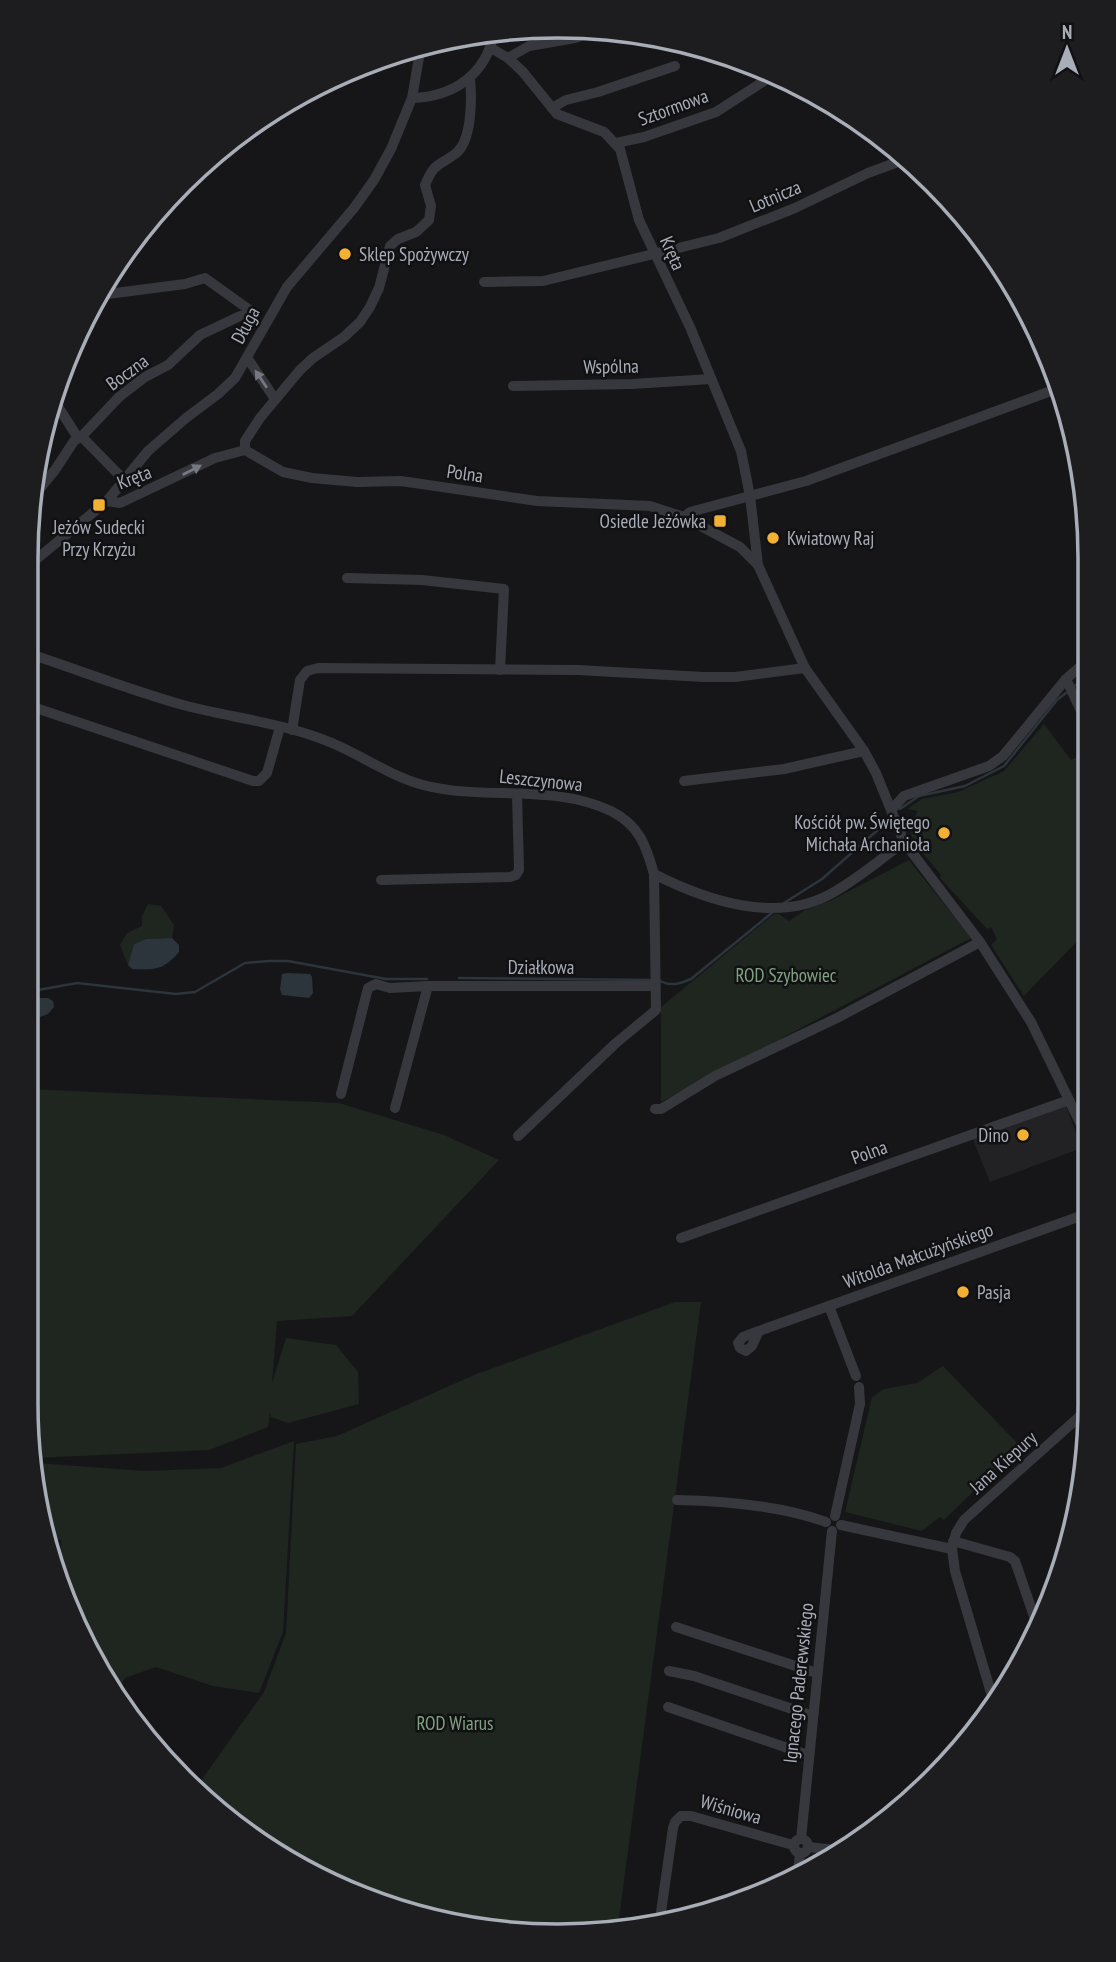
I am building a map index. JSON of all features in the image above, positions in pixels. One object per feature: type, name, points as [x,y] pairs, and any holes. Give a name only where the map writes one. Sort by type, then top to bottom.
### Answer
[{"type":"street","points":[[508,58],[529,46],[571,39]]},
{"type":"street","points":[[412,99],[448,90],[470,79],[492,43]]},
{"type":"street","points":[[491,48],[508,58],[557,114],[604,132],[616,144]]},
{"type":"street","name":"Długa","points":[[38,558],[107,501],[148,451],[235,378],[287,287],[354,208],[374,180],[391,149],[412,99],[419,58]]},
{"type":"street","points":[[552,108],[566,100],[675,66]]},
{"type":"street","points":[[245,450],[245,440],[275,399],[313,358],[359,323],[379,288],[390,246],[398,239],[416,232],[429,219],[431,206],[425,185],[433,166],[458,153],[468,128],[472,97],[470,79]]},
{"type":"street","name":"Sztormowa","points":[[616,144],[716,112],[764,81]]},
{"type":"street","name":"Kręta","points":[[616,144],[632,188],[639,220],[690,327],[741,451],[750,496],[758,565]]},
{"type":"street","name":"Lotnicza","points":[[484,282],[543,281],[719,238],[795,208],[896,163]]},
{"type":"street","points":[[111,294],[186,284],[205,278],[267,320]]},
{"type":"street","name":"Boczna","points":[[44,484],[74,441],[119,397],[145,377],[168,366],[200,335],[240,316],[253,313]]},
{"type":"street","points":[[248,359],[275,399]]},
{"type":"street","name":"Wspólna","points":[[513,386],[632,384],[711,379]]},
{"type":"street","points":[[684,517],[690,512],[806,481],[1050,392]]},
{"type":"street","points":[[60,410],[80,437],[124,480]]},
{"type":"street","name":"Kręta","points":[[107,501],[120,503],[215,458],[245,450]]},
{"type":"street","name":"Polna","points":[[245,450],[283,472],[312,478],[357,482],[401,481],[537,501],[650,506],[684,517],[740,547],[758,565],[805,668],[864,751],[892,809],[904,842],[980,942],[1031,1023],[1078,1119]]},
{"type":"street","points":[[347,578],[422,580],[504,589],[500,670]]},
{"type":"street","name":"Leszczynowa","points":[[38,656],[183,705],[333,743],[395,775],[422,784],[450,791],[563,796],[589,802],[613,812],[636,828],[648,852],[654,874]]},
{"type":"street","points":[[38,709],[259,781],[267,773],[286,729],[300,680],[307,671],[318,668],[578,670],[704,677],[745,676],[805,668]]},
{"type":"street","points":[[892,809],[904,796],[993,764],[1003,756],[1078,668]]},
{"type":"street","points":[[1066,679],[1078,706]]},
{"type":"street","points":[[684,781],[785,769],[864,751]]},
{"type":"street","points":[[381,880],[516,875],[519,870],[517,794]]},
{"type":"street","points":[[518,1136],[616,1043],[656,1010],[654,874],[671,883],[730,902],[786,909],[805,905],[835,892],[904,842]]},
{"type":"street","points":[[655,1109],[661,1109],[715,1076],[837,1018],[980,942]]},
{"type":"street","name":"Działkowa","points":[[341,1094],[368,988],[376,984],[390,988],[654,981]]},
{"type":"street","points":[[395,1108],[428,986]]},
{"type":"street","name":"Polna","points":[[681,1238],[1069,1100]]},
{"type":"street","name":"Witolda Małcużyńskiego","points":[[759,1331],[1078,1217]]},
{"type":"street","name":"Ignacego Paderewskiego","points":[[799,1864],[834,1523],[860,1404],[858,1381],[829,1306]]},
{"type":"street","name":"Jana Kiepury","points":[[953,1545],[964,1520],[1077,1418]]},
{"type":"street","points":[[677,1500],[810,1516],[834,1523],[1010,1556],[1033,1614]]},
{"type":"street","points":[[953,1545],[956,1571],[994,1687]]},
{"type":"street","points":[[676,1627],[817,1673]]},
{"type":"street","points":[[669,1671],[694,1676],[813,1716]]},
{"type":"street","points":[[668,1707],[808,1755]]},
{"type":"street","name":"Wiśniowa","points":[[661,1914],[673,1828],[681,1816],[691,1816],[801,1846],[826,1849]]},
{"type":"shaded area","points":[[172,938],[179,945],[179,952],[163,966],[132,969],[128,965],[134,944],[146,939]]},
{"type":"shaded area","points":[[282,974],[310,974],[313,993],[309,998],[282,995]]},
{"type":"shaded area","points":[[38,998],[53,1001],[54,1007],[48,1014],[38,1018]]},
{"type":"shaded area","points":[[1066,1106],[1078,1138],[1078,1149],[990,1182],[972,1137]]},
{"type":"green space","points":[[1044,724],[1071,760],[1078,757],[1078,940],[1024,996],[991,945],[997,939],[991,927],[987,929],[940,878],[941,875],[914,843],[909,826],[918,811],[907,809],[922,799],[958,792],[1004,771]]},
{"type":"green space","name":"ROD Szybowiec","points":[[909,860],[971,938],[661,1102],[661,1007],[774,914],[779,914],[789,921],[805,910],[830,901]]},
{"type":"green space","points":[[148,904],[161,906],[174,925],[172,938],[146,939],[134,944],[128,965],[120,945],[127,933],[142,926],[142,916]]},
{"type":"green space","points":[[38,1089],[339,1103],[444,1135],[499,1160],[352,1316],[277,1321],[272,1383],[286,1338],[336,1345],[358,1372],[359,1404],[288,1423],[271,1417],[270,1413],[268,1427],[209,1450],[42,1458],[38,1404]]},
{"type":"green space","name":"ROD Wiarus","points":[[675,1302],[701,1302],[619,1920],[558,1924],[490,1919],[457,1914],[391,1896],[328,1870],[298,1854],[242,1816],[201,1781],[264,1692],[286,1633],[296,1444],[337,1436],[474,1375]]},
{"type":"green space","points":[[943,1366],[1020,1446],[944,1520],[940,1517],[922,1531],[845,1512],[872,1397],[884,1389],[917,1383]]},
{"type":"green space","points":[[294,1441],[283,1632],[259,1693],[213,1686],[156,1667],[125,1678],[121,1685],[92,1634],[66,1571],[61,1554],[61,1540],[56,1539],[48,1505],[42,1463],[145,1471],[221,1468]]},
{"type":"waterway","points":[[1074,686],[1078,684]]},
{"type":"waterway","points":[[900,809],[919,796],[965,786],[1004,766],[1057,700],[1066,693]]},
{"type":"waterway","points":[[784,903],[822,879],[888,821]]},
{"type":"waterway","points":[[658,980],[675,984],[691,979],[773,912]]},
{"type":"waterway","points":[[38,990],[77,983],[176,994],[195,992],[245,963],[269,961],[288,961],[386,979],[427,979]]},
{"type":"waterway","points":[[459,978],[652,980]]},
{"type":"place","name":"Sklep Spożywczy","points":[[345,254]]},
{"type":"place","name":"Jeżów Sudecki Przy Krzyżu","points":[[99,505]]},
{"type":"place","name":"Osiedle Jeżówka","points":[[720,521]]},
{"type":"place","name":"Kwiatowy Raj","points":[[773,538]]},
{"type":"place","name":"Kościół pw. Świętego Michała Archanioła","points":[[944,833]]},
{"type":"place","name":"Dino","points":[[1023,1135]]},
{"type":"place","name":"Pasja","points":[[963,1292]]}]
